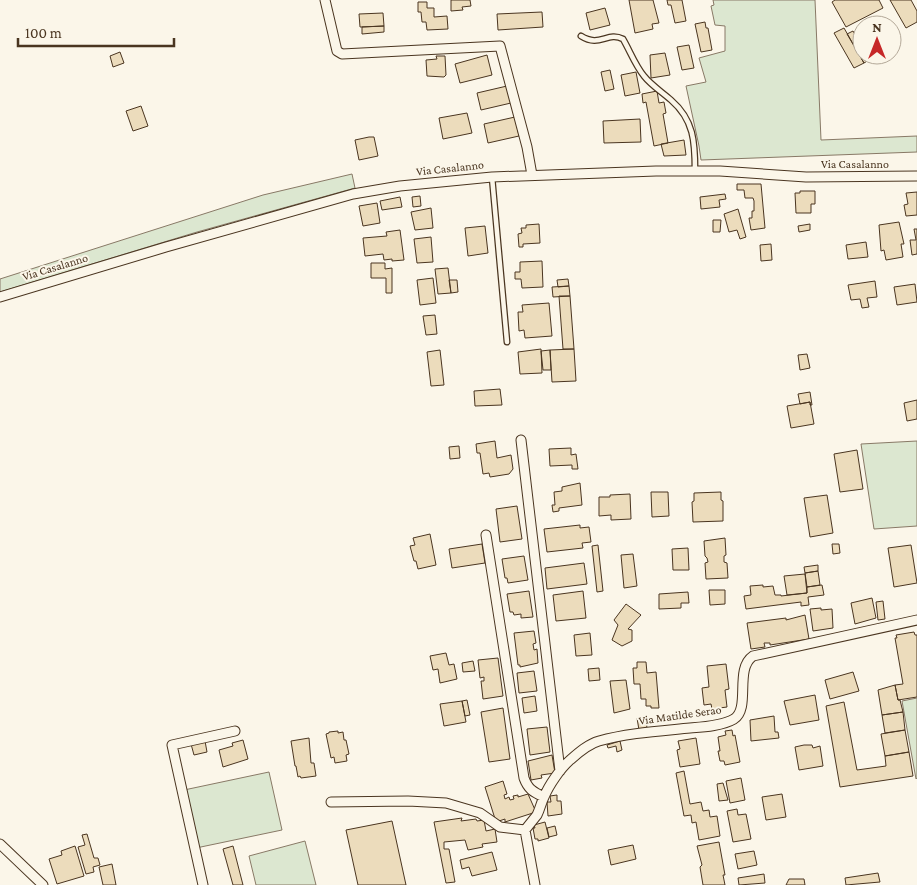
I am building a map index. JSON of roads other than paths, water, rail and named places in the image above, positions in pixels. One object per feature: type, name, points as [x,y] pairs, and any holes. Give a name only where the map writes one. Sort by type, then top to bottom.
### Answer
[{"type":"street","points":[[325,0],[337,51],[342,54],[500,46],[527,147],[532,175]]},
{"type":"street","name":"Via Casalanno","points":[[0,297],[166,246],[353,194],[400,186],[492,176],[695,171],[806,177],[917,176]]},
{"type":"street","points":[[521,440],[560,771]]},
{"type":"street","points":[[486,535],[524,778],[526,786],[544,797]]},
{"type":"street","name":"Via Matilde Serao","points":[[525,830],[538,813],[544,797],[560,771],[581,751],[597,742],[656,732],[702,727],[735,719],[742,702],[744,667],[753,656],[917,620]]},
{"type":"street","points":[[202,885],[172,745],[235,731]]},
{"type":"street","points":[[331,802],[408,801],[446,803],[480,813],[500,827],[525,830],[535,885]]},
{"type":"street","points":[[0,844],[43,885]]},
{"type":"lane","points":[[581,36],[593,42],[614,36],[624,38],[645,78],[683,112],[694,138],[695,171]]},
{"type":"lane","points":[[492,176],[507,342]]}]
